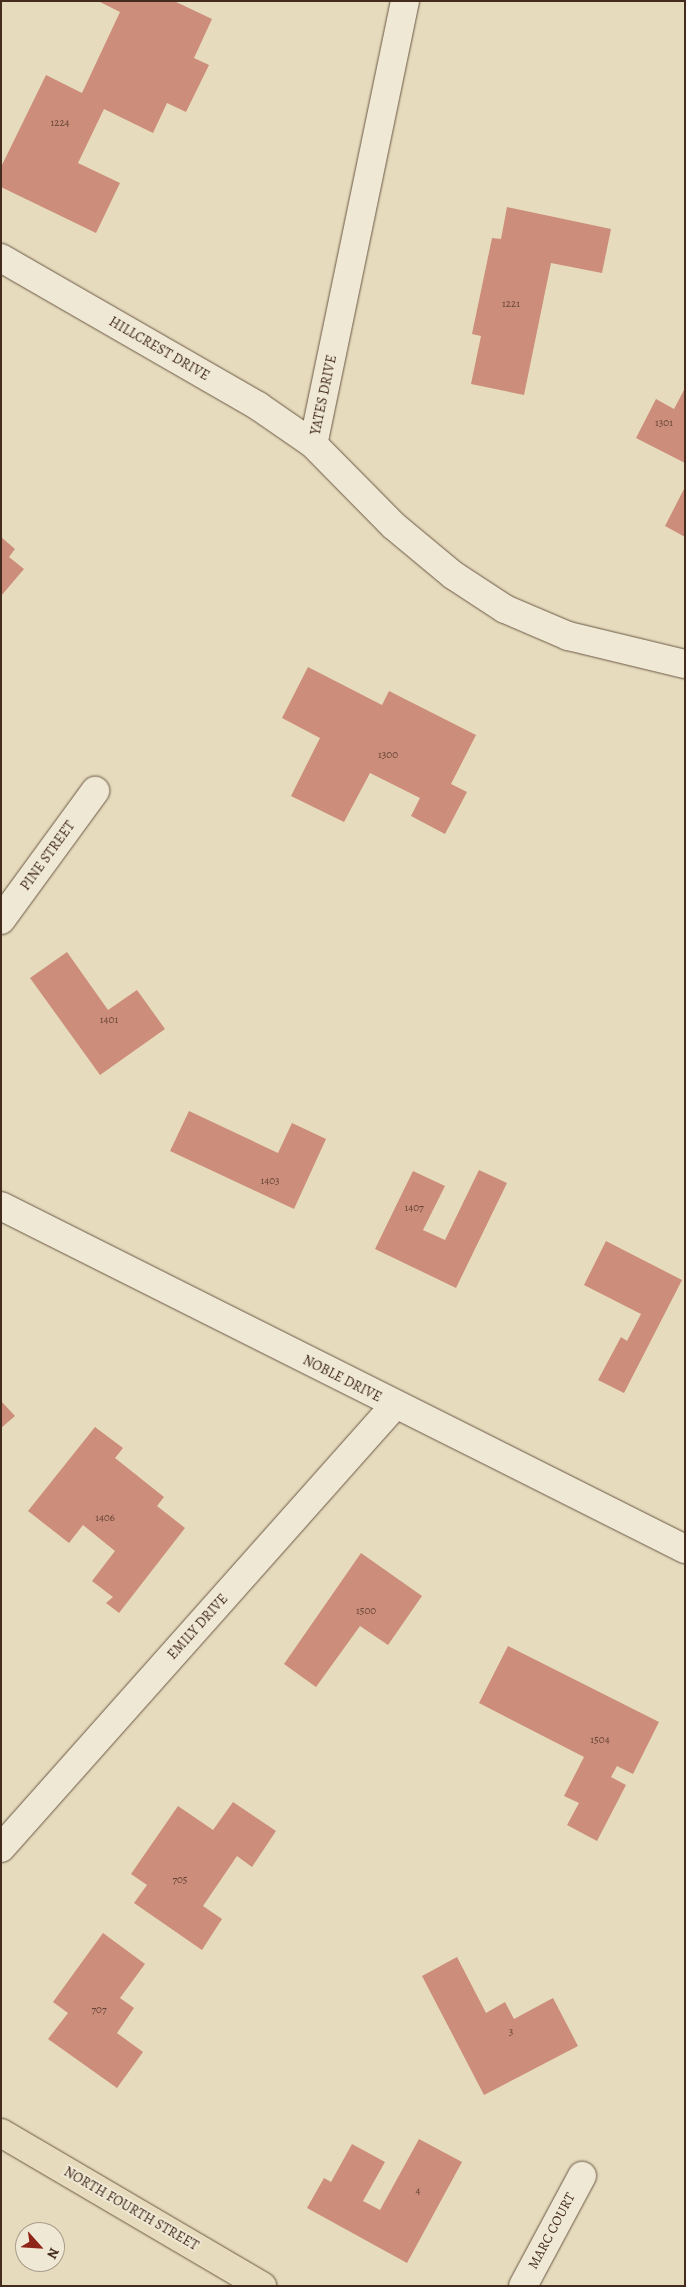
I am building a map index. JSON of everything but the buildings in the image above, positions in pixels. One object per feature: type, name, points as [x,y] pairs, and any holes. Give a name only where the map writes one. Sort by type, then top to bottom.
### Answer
[{"type":"main road","name":"NORTH FOURTH STREET","points":[[1,2133],[262,2286]]},
{"type":"street","name":"YATES DRIVE","points":[[406,1],[313,444],[394,526],[453,576],[505,609],[568,636],[685,664]]},
{"type":"street","name":"HILLCREST DRIVE","points":[[1,258],[258,406],[313,444]]},
{"type":"street","name":"PINE STREET","points":[[1,920],[95,791]]},
{"type":"street","name":"NOBLE DRIVE","points":[[1,1206],[394,1406],[685,1549]]},
{"type":"street","name":"EMILY DRIVE","points":[[1,1848],[394,1406]]},
{"type":"street","name":"MARC COURT","points":[[523,2286],[582,2176]]}]
